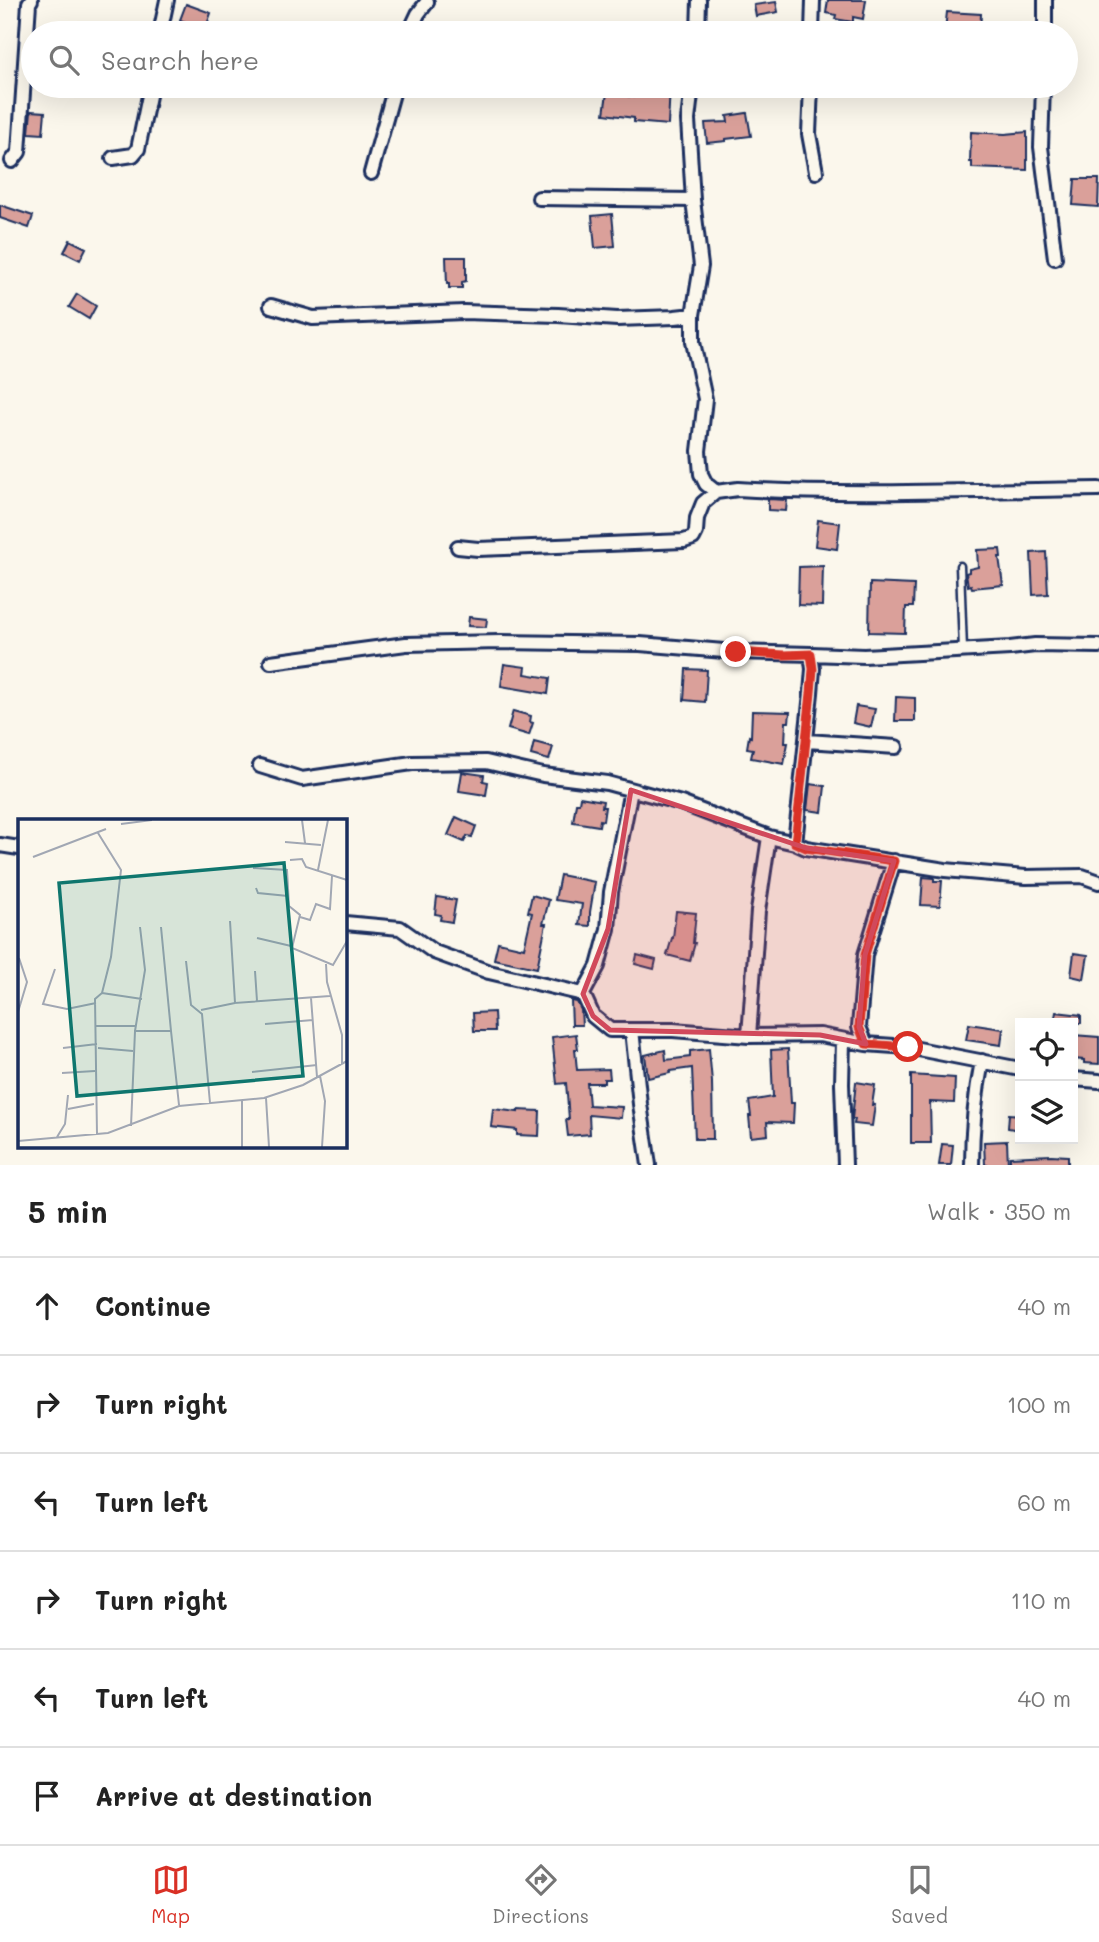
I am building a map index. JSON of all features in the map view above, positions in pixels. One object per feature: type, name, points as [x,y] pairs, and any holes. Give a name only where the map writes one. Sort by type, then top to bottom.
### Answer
[{"type":"street","points":[[28,21],[31,0]]},
{"type":"street","points":[[163,21],[167,0]]},
{"type":"street","points":[[698,21],[699,0]]},
{"type":"street","points":[[812,21],[813,0]]},
{"type":"street","points":[[1045,0],[1045,21]]},
{"type":"street","points":[[415,21],[427,1]]},
{"type":"street","points":[[12,161],[19,152],[23,98]]},
{"type":"street","points":[[113,158],[133,155],[138,149],[148,98]]},
{"type":"street","points":[[370,173],[392,98]]},
{"type":"street","points":[[691,98],[688,120],[693,200],[701,266],[693,314],[694,342],[705,399],[699,451],[701,474],[706,484],[716,492]]},
{"type":"street","points":[[810,98],[809,134],[816,172]]},
{"type":"street","points":[[1043,98],[1041,147],[1055,258]]},
{"type":"street","points":[[539,198],[693,200]]},
{"type":"street","points":[[271,306],[313,318],[464,312],[617,319],[693,314]]},
{"type":"street","points":[[458,547],[684,541],[693,538],[696,532],[703,503],[716,492],[738,489],[885,493],[1099,489]]},
{"type":"street","points":[[271,662],[406,645],[500,642],[640,644],[784,655],[864,656],[1035,645],[1099,646]]},
{"type":"street","points":[[795,843],[807,741],[813,669],[811,654]]},
{"type":"street","points":[[807,741],[896,747]]},
{"type":"street","points":[[260,766],[302,779],[412,763],[486,762],[543,775],[607,783],[681,803],[769,837],[806,848],[945,870],[1026,877],[1082,876],[1099,882]]},
{"type":"street","points":[[583,993],[598,966],[608,929],[611,892],[631,790]]},
{"type":"street","points":[[749,1036],[758,911],[769,837]]},
{"type":"street","points":[[0,845],[18,848]]},
{"type":"street","points":[[866,1044],[859,1027],[865,955],[894,861]]},
{"type":"street","points":[[346,923],[400,928],[434,952],[489,972],[583,993]]},
{"type":"street","points":[[583,993],[593,1016],[610,1030],[673,1030],[749,1036],[820,1035],[866,1044],[908,1047],[1015,1068]]},
{"type":"street","points":[[632,1030],[649,1165]]},
{"type":"street","points":[[843,1040],[845,1165]]},
{"type":"street","points":[[972,1165],[975,1095],[982,1061]]},
{"type":"street","points":[[1078,1079],[1099,1081]]},
{"type":"lane","points":[[960,566],[963,650]]},
{"type":"highlighted area","points":[[631,790],[806,848],[894,861],[865,955],[859,1027],[866,1044],[820,1035],[610,1030],[593,1016],[583,994],[608,929]]},
{"type":"building","points":[[828,0],[866,0],[863,19],[853,17],[853,21],[847,21],[835,19],[836,15],[826,13]]},
{"type":"building","points":[[776,2],[778,12],[756,16],[754,5]]},
{"type":"building","points":[[186,4],[211,13],[208,21],[180,20]]},
{"type":"building","points":[[947,12],[981,14],[981,21],[946,21]]},
{"type":"building","points":[[606,98],[669,98],[668,125],[634,122],[634,118],[604,114]]},
{"type":"building","points":[[31,111],[45,112],[43,134],[29,133]]},
{"type":"building","points":[[747,113],[751,136],[707,143],[705,123],[728,122],[727,116]]},
{"type":"building","points":[[971,132],[1027,132],[1027,170],[972,168]]},
{"type":"building","points":[[1075,179],[1099,179],[1098,207],[1073,205]]},
{"type":"building","points":[[0,205],[33,216],[29,228],[0,218]]},
{"type":"building","points":[[612,214],[615,246],[595,248],[592,216]]},
{"type":"building","points":[[70,240],[86,248],[80,260],[64,252]]},
{"type":"building","points":[[446,257],[466,257],[466,281],[462,282],[462,288],[449,288]]},
{"type":"building","points":[[77,294],[96,306],[89,319],[69,307]]},
{"type":"building","points":[[768,499],[787,500],[786,511],[768,510]]},
{"type":"building","points":[[818,520],[840,523],[837,549],[815,546]]},
{"type":"building","points":[[1000,549],[1003,585],[972,588],[971,585],[968,586],[966,573],[969,569],[978,567],[977,550]]},
{"type":"building","points":[[1046,552],[1048,594],[1033,595],[1031,553]]},
{"type":"building","points":[[823,566],[822,606],[798,605],[799,567]]},
{"type":"building","points":[[870,583],[914,585],[913,607],[906,607],[905,633],[869,632]]},
{"type":"building","points":[[469,617],[487,619],[486,627],[468,626]]},
{"type":"building","points":[[504,664],[526,667],[525,674],[550,678],[548,694],[501,686]]},
{"type":"building","points":[[686,669],[707,670],[705,702],[684,700]]},
{"type":"building","points":[[896,697],[915,698],[915,721],[895,721]]},
{"type":"building","points":[[856,706],[875,709],[871,727],[853,723]]},
{"type":"building","points":[[513,711],[531,716],[530,722],[533,723],[529,735],[508,729]]},
{"type":"building","points":[[752,711],[790,712],[789,722],[786,722],[785,743],[788,743],[784,764],[751,758],[753,749],[747,748],[749,736],[751,737]]},
{"type":"building","points":[[534,742],[553,747],[549,760],[531,755]]},
{"type":"building","points":[[462,772],[484,775],[483,781],[488,782],[486,795],[459,791]]},
{"type":"building","points":[[810,784],[825,786],[822,812],[807,810]]},
{"type":"building","points":[[580,797],[603,801],[603,821],[600,820],[599,826],[573,822],[576,803],[579,803]]},
{"type":"building","points":[[456,817],[476,826],[472,837],[467,836],[464,842],[448,835]]},
{"type":"building","points":[[560,875],[595,882],[590,926],[579,925],[582,904],[555,900]]},
{"type":"building","points":[[923,877],[942,881],[940,906],[921,905]]},
{"type":"building","points":[[532,895],[549,900],[537,968],[494,959],[498,942],[524,948],[532,913],[528,912]]},
{"type":"building","points":[[437,897],[456,900],[452,922],[440,920],[441,915],[435,914]]},
{"type":"building","points":[[676,911],[696,913],[695,943],[690,961],[667,955],[673,938]]},
{"type":"building","points":[[1074,953],[1088,955],[1084,979],[1071,976]]},
{"type":"building","points":[[637,955],[656,960],[654,969],[635,964]]},
{"type":"building","points":[[571,1001],[577,1002],[581,1010],[582,1025],[572,1025]]},
{"type":"building","points":[[494,1012],[495,1031],[474,1031],[473,1013]]},
{"type":"building","points":[[1056,1012],[1081,1015],[1081,1023],[1078,1023],[1078,1018],[1055,1018]]},
{"type":"building","points":[[969,1024],[1003,1029],[1001,1045],[966,1040]]},
{"type":"building","points":[[576,1034],[577,1070],[609,1069],[610,1079],[604,1079],[604,1083],[587,1083],[589,1105],[622,1107],[621,1118],[589,1115],[590,1134],[568,1136],[566,1083],[557,1084],[552,1037]]},
{"type":"building","points":[[1078,1035],[1099,1037],[1099,1064],[1084,1063],[1084,1060],[1078,1059]]},
{"type":"building","points":[[709,1049],[713,1139],[695,1139],[692,1068],[648,1078],[645,1055],[665,1050],[666,1060],[690,1057],[690,1051]]},
{"type":"building","points":[[788,1049],[791,1103],[794,1103],[793,1123],[767,1122],[768,1135],[751,1137],[749,1101],[773,1097],[771,1050]]},
{"type":"building","points":[[911,1075],[955,1078],[954,1103],[930,1102],[931,1143],[911,1143]]},
{"type":"building","points":[[856,1082],[875,1085],[872,1126],[854,1124],[855,1119],[852,1119]]},
{"type":"building","points":[[493,1109],[540,1111],[539,1136],[517,1135],[517,1130],[491,1127]]},
{"type":"building","points":[[1009,1114],[1015,1115],[1015,1129],[1008,1128]]},
{"type":"building","points":[[1007,1141],[1008,1165],[985,1165],[984,1142]]},
{"type":"building","points":[[942,1144],[953,1145],[951,1165],[939,1165]]},
{"type":"building","points":[[1068,1156],[1068,1165],[1010,1165],[1010,1157]]},
{"type":"route","points":[[736,652],[811,654],[813,669],[807,741],[795,843],[806,848],[894,861],[865,955],[859,1027],[866,1044],[908,1047]]}]
